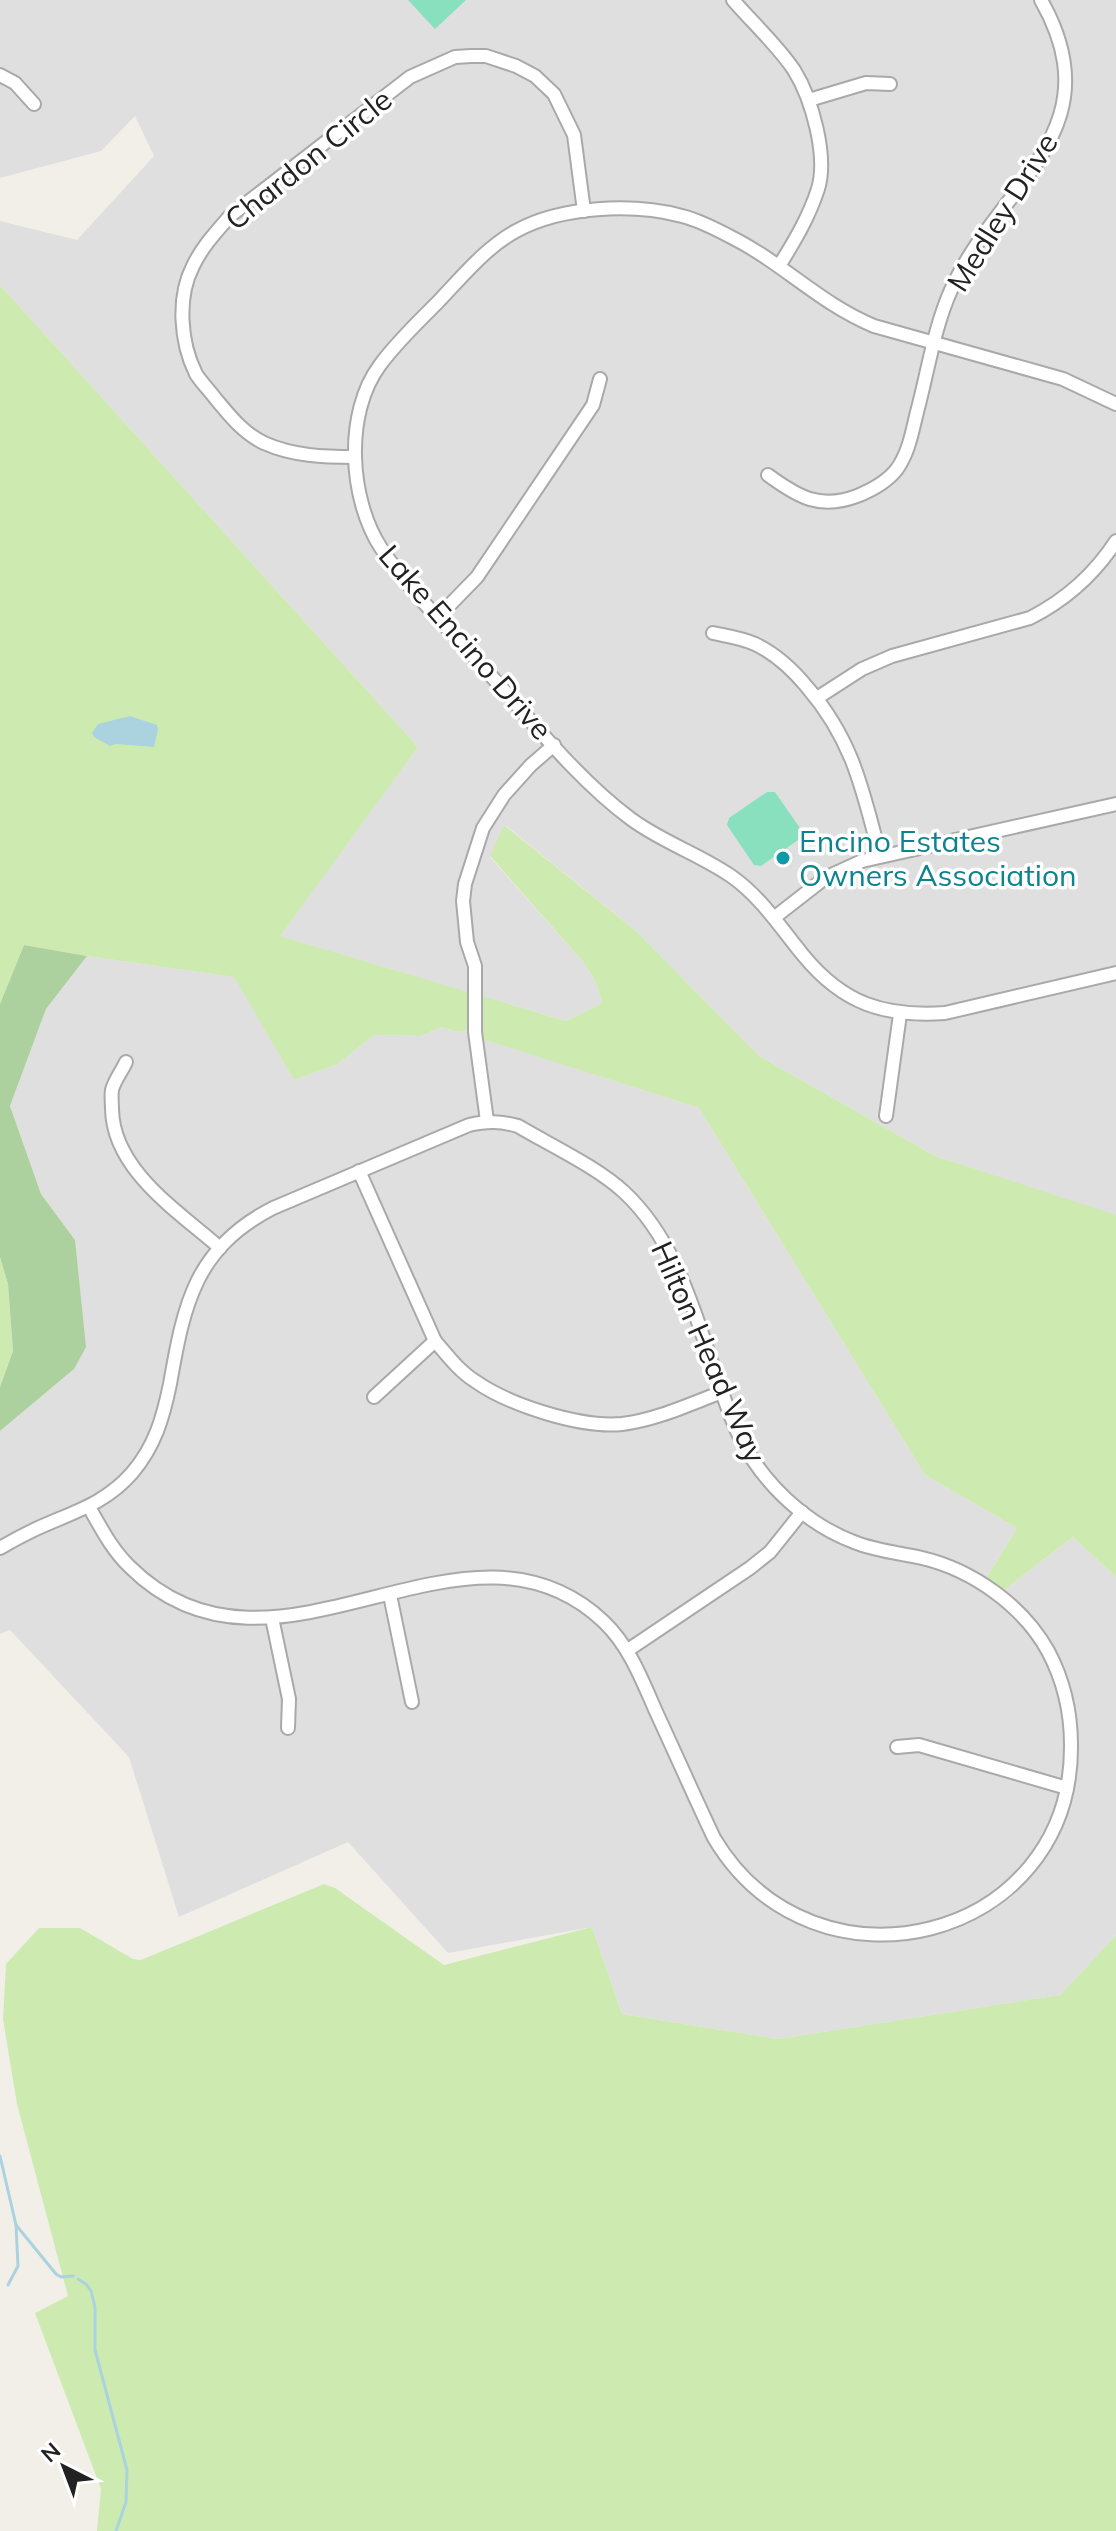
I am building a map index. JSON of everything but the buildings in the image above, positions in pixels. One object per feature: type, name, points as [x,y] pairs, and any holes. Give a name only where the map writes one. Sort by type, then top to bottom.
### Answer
[{"type":"street","points":[[733,0],[793,69],[809,100],[815,121],[819,186],[802,228],[779,266]]},
{"type":"street","name":"Medley Drive","points":[[768,475],[804,499],[846,500],[881,484],[895,471],[906,453],[929,369],[933,341],[958,274],[1041,160],[1062,114],[1066,73],[1056,29],[1041,0]]},
{"type":"street","name":"Chardon Circle","points":[[355,457],[314,457],[253,438],[237,425],[196,374],[184,327],[186,285],[193,265],[230,216],[410,77],[455,57],[471,56],[486,56],[516,66],[535,76],[554,94],[574,135],[584,211]]},
{"type":"street","points":[[0,75],[15,83],[34,104]]},
{"type":"street","points":[[809,100],[866,83],[890,84]]},
{"type":"street","name":"Lake Encino Drive","points":[[1116,404],[1063,379],[874,326],[848,315],[731,236],[683,216],[637,209],[584,211],[543,219],[516,231],[493,248],[436,303],[379,366],[359,411],[355,457],[367,516],[379,545],[438,617],[554,745],[611,804],[635,822],[735,879],[775,917],[820,974],[837,988],[867,1005],[900,1014],[945,1013],[1116,973]]},
{"type":"street","points":[[438,617],[477,577],[593,405],[600,379]]},
{"type":"street","points":[[817,698],[862,669],[892,656],[1030,618],[1084,581],[1100,565],[1116,541]]},
{"type":"street","points":[[713,633],[747,641],[769,652],[784,662],[817,698],[853,758],[880,856]]},
{"type":"street","points":[[0,1548],[36,1528],[89,1507],[131,1474],[158,1435],[185,1308],[204,1268],[220,1248],[254,1218],[469,1125],[487,1121],[475,1032],[475,966],[467,942],[463,901],[469,866],[483,828],[504,795],[554,745]]},
{"type":"street","points":[[775,917],[825,878],[880,856],[1116,804]]},
{"type":"street","points":[[886,1116],[900,1014]]},
{"type":"street","points":[[126,1062],[112,1091],[112,1118],[118,1141],[132,1167],[148,1184],[220,1248]]},
{"type":"street","name":"Hilton Head Way","points":[[89,1507],[112,1546],[130,1567],[157,1590],[182,1605],[204,1613],[239,1619],[272,1618],[479,1576],[528,1580],[556,1589],[578,1601],[605,1623],[628,1650],[714,1838],[725,1855],[770,1900],[812,1923],[861,1935],[892,1936],[923,1931],[969,1915],[990,1902],[1029,1866],[1056,1821],[1067,1788],[1071,1760],[1067,1699],[1047,1650],[1030,1624],[981,1583],[954,1569],[853,1542],[827,1529],[784,1497],[752,1459],[731,1417],[674,1261],[641,1209],[600,1174],[518,1126],[487,1121]]},
{"type":"street","points":[[359,1171],[435,1341],[474,1381],[524,1405],[578,1422],[604,1425],[644,1420],[722,1392]]},
{"type":"street","points":[[374,1397],[435,1341]]},
{"type":"street","points":[[628,1650],[750,1568],[770,1552],[802,1512]]},
{"type":"street","points":[[390,1595],[412,1702]]},
{"type":"street","points":[[272,1618],[289,1699],[288,1728]]},
{"type":"street","points":[[897,1747],[919,1745],[1067,1788]]},
{"type":"shaded area","points":[[0,0],[1116,0],[1116,1217],[935,1156],[759,1056],[636,931],[505,825],[490,857],[584,963],[596,982],[602,1003],[566,1021],[279,936],[418,747],[0,285],[0,221],[77,240],[154,156],[135,116],[101,151],[0,178]]},
{"type":"shaded area","points":[[87,956],[235,977],[294,1080],[338,1064],[374,1035],[421,1036],[441,1027],[458,1032],[468,1030],[483,1039],[699,1108],[925,1475],[1017,1528],[984,1582],[1000,1593],[1073,1537],[1116,1577],[1116,1935],[1060,1995],[778,2039],[622,2014],[592,1927],[448,1953],[348,1842],[179,1917],[129,1757],[10,1630],[0,1634],[0,1431],[74,1369],[75,1240],[41,1194],[10,1106],[46,1009]]},
{"type":"green space","points":[[408,0],[466,0],[435,29]]},
{"type":"green space","points":[[0,285],[418,747],[280,936],[566,1021],[602,1003],[596,982],[584,963],[490,856],[504,825],[636,931],[759,1056],[935,1156],[1116,1215],[1116,1577],[1073,1537],[1000,1593],[984,1582],[1017,1528],[925,1475],[699,1108],[482,1039],[468,1030],[458,1032],[441,1027],[421,1036],[374,1035],[338,1064],[294,1080],[234,977],[24,945],[0,1004]]},
{"type":"green space","points":[[767,792],[775,792],[802,831],[801,838],[761,866],[754,865],[727,825],[729,818]]},
{"type":"green space","points":[[24,945],[87,956],[46,1009],[10,1106],[41,1194],[75,1240],[86,1347],[74,1369],[0,1431],[0,1387],[13,1351],[8,1284],[0,1257],[0,1004]]},
{"type":"green space","points":[[0,1257],[8,1284],[13,1351],[0,1387]]},
{"type":"green space","points":[[324,1884],[335,1888],[444,1965],[592,1927],[622,2014],[778,2039],[1060,1995],[1116,1935],[1116,2531],[97,2531],[101,2489],[35,2313],[68,2296],[17,2104],[3,2019],[6,1964],[39,1928],[80,1928],[133,1959],[141,1960]]},
{"type":"water","points":[[130,716],[157,725],[154,747],[110,746],[94,737],[92,733],[98,724]]},
{"type":"waterway","points":[[0,2156],[16,2225],[56,2274],[73,2276]]},
{"type":"waterway","points":[[8,2285],[18,2266],[16,2225]]},
{"type":"waterway","points":[[78,2279],[91,2291],[95,2307],[95,2350],[127,2470],[126,2502],[116,2531]]},
{"type":"place","name":"Encino Estates Owners Association","points":[[783,858]]}]
